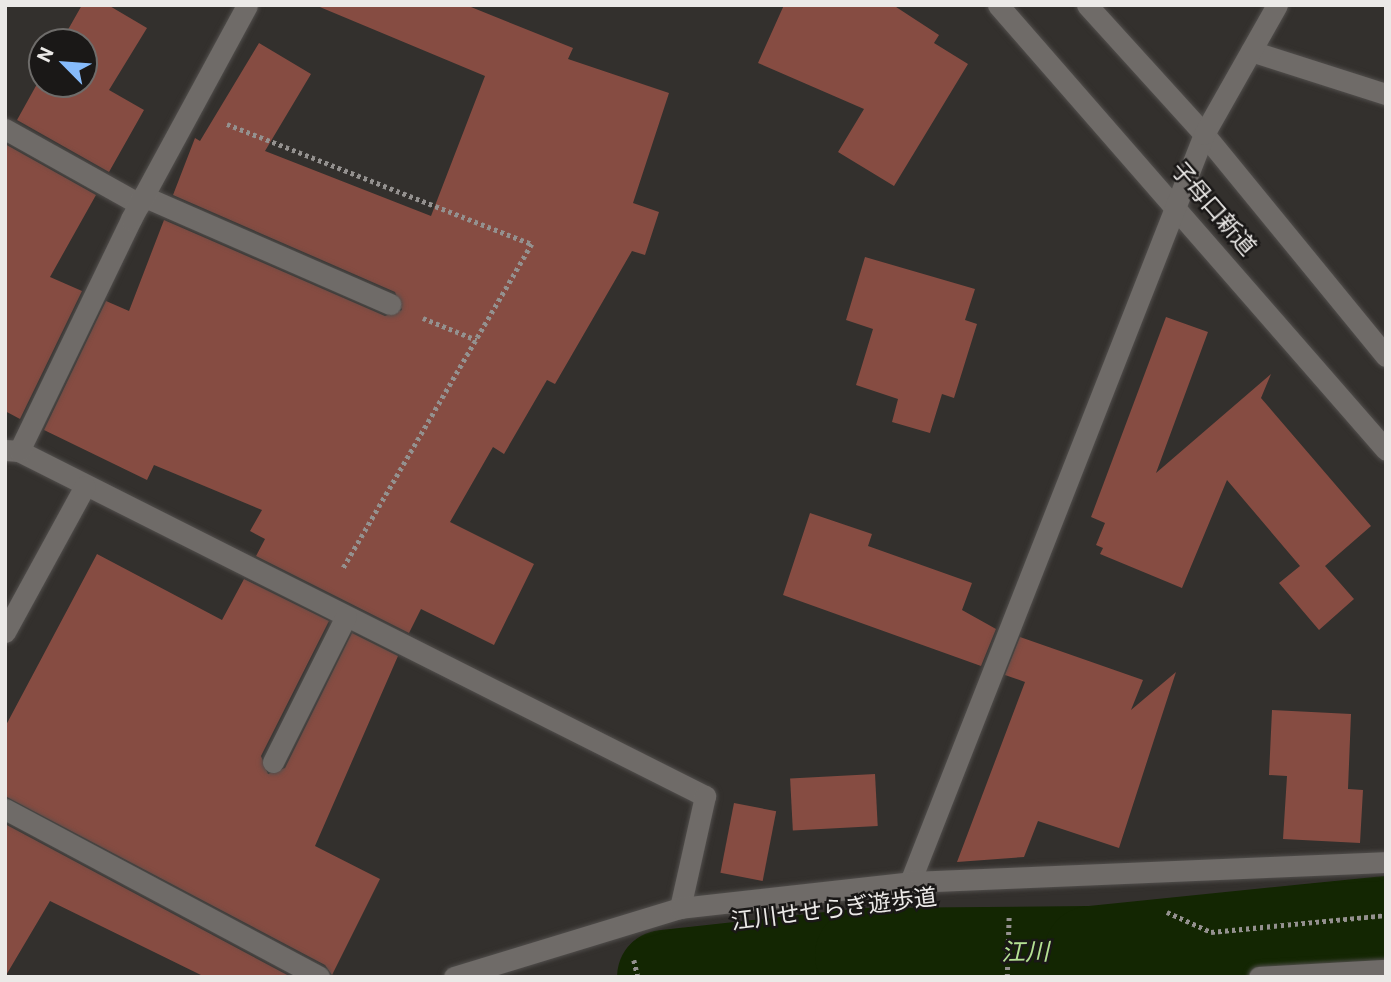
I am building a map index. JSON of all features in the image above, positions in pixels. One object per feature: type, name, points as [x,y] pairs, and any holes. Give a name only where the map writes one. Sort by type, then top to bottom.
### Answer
[{"type":"street","points":[[247,5],[141,200],[12,450],[705,796],[680,908]]},
{"type":"street","name":"子母口新道","points":[[998,5],[1386,450]]},
{"type":"street","name":"子母口新道","points":[[1087,5],[1204,134],[1386,356]]},
{"type":"street","points":[[910,882],[1204,134],[1277,5]]},
{"type":"street","points":[[1251,51],[1386,94]]},
{"type":"street","points":[[5,129],[141,200],[390,304]]},
{"type":"street","points":[[5,632],[85,486]]},
{"type":"street","points":[[273,762],[346,616]]},
{"type":"street","points":[[5,809],[320,977]]},
{"type":"street","points":[[454,977],[680,908],[910,882],[1386,862]]},
{"type":"street","points":[[1259,977],[1386,970]]},
{"type":"path","points":[[390,304],[477,340]]},
{"type":"path","points":[[997,908],[1010,908],[1007,977]]},
{"type":"path","points":[[1163,911],[1211,932],[1386,915]]},
{"type":"building","points":[[82,5],[108,5],[147,28],[109,90],[144,110],[109,172],[17,120],[29,98],[98,98],[98,28],[69,28]]},
{"type":"building","points":[[315,5],[466,5],[573,48],[568,59],[669,93],[633,203],[659,212],[645,255],[632,251],[555,384],[547,380],[504,454],[493,447],[450,522],[534,564],[494,645],[421,609],[409,633],[256,556],[265,539],[250,531],[262,510],[154,465],[147,480],[44,430],[106,301],[129,311],[164,220],[385,316],[402,310],[395,292],[173,195],[195,138],[200,141],[259,43],[311,74],[265,151],[431,216],[485,76]]},
{"type":"building","points":[[784,5],[893,5],[939,35],[934,43],[968,64],[894,186],[838,152],[864,109],[758,63]]},
{"type":"building","points":[[5,144],[96,195],[50,277],[82,291],[20,419],[5,411]]},
{"type":"building","points":[[865,257],[975,289],[965,320],[977,324],[954,398],[942,394],[930,433],[892,422],[898,399],[856,385],[873,329],[846,320]]},
{"type":"building","points":[[1166,317],[1208,332],[1156,473],[1271,374],[1261,398],[1371,526],[1325,566],[1354,599],[1319,630],[1279,583],[1300,566],[1227,480],[1182,588],[1100,554],[1103,548],[1096,545],[1105,523],[1091,517]]},
{"type":"building","points":[[810,513],[872,534],[868,546],[972,583],[962,610],[996,629],[981,666],[783,595]]},
{"type":"building","points":[[97,554],[222,620],[244,579],[329,621],[261,756],[268,774],[285,768],[352,633],[398,656],[315,846],[380,879],[332,975],[325,965],[5,796],[5,727]]},
{"type":"building","points":[[1020,637],[1143,680],[1131,710],[1176,672],[1119,848],[1038,821],[1024,857],[957,862],[1025,682],[1005,675]]},
{"type":"building","points":[[1272,710],[1351,714],[1348,789],[1363,790],[1360,843],[1283,839],[1287,776],[1269,775]]},
{"type":"building","points":[[875,774],[878,826],[793,830],[790,778]]},
{"type":"building","points":[[734,803],[776,811],[763,881],[720,873]]},
{"type":"building","points":[[5,824],[291,977],[205,977],[50,901],[5,977]]},
{"type":"waterway","name":"江川","points":[[664,977],[862,955],[1091,953],[1386,923]]}]
